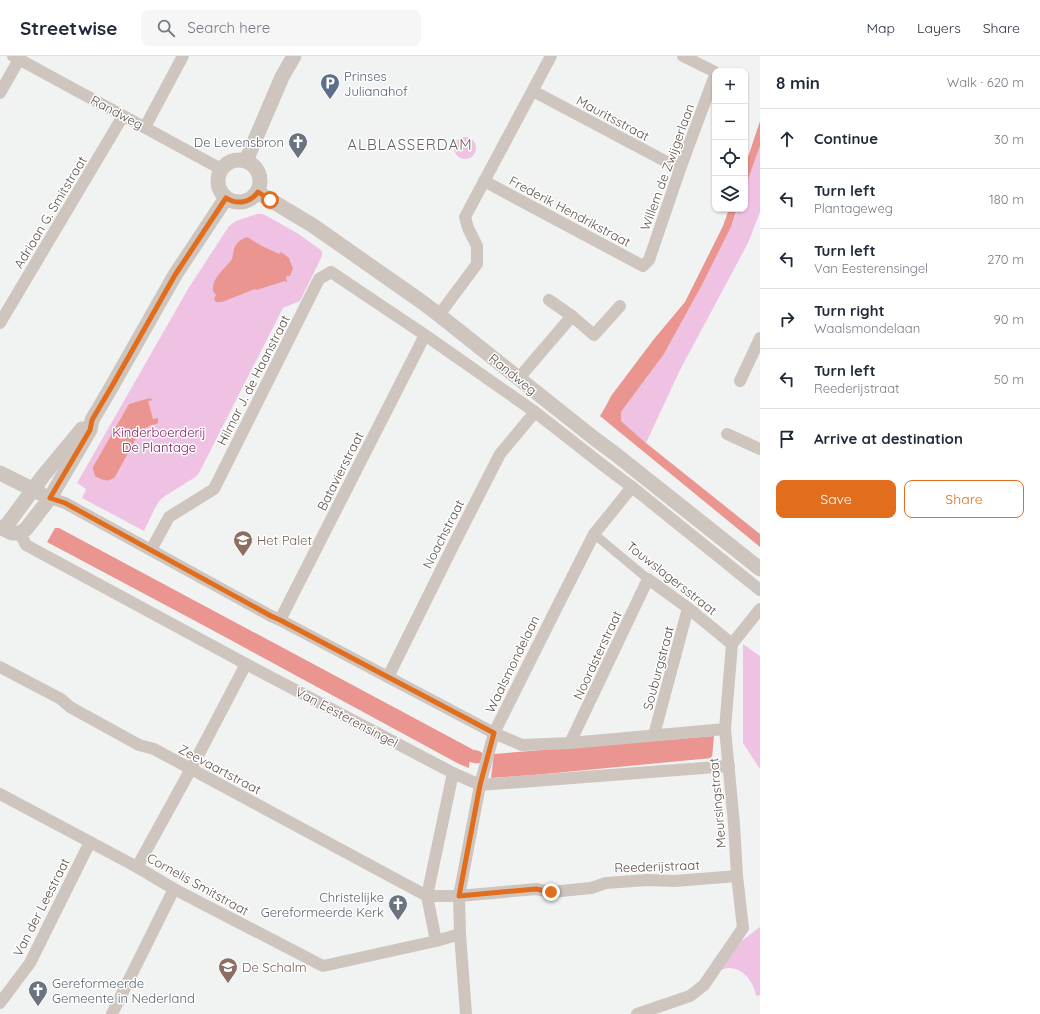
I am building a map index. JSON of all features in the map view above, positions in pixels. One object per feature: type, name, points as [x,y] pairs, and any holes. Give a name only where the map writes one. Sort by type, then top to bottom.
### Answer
[{"type":"street","points":[[145,127],[182,56]]},
{"type":"street","points":[[246,161],[282,77],[294,56]]},
{"type":"street","points":[[439,315],[477,264],[477,246],[468,228],[465,217],[551,56]]},
{"type":"street","points":[[683,56],[712,70]]},
{"type":"street","points":[[0,93],[17,57]]},
{"type":"street","name":"Randweg","points":[[17,57],[222,169]]},
{"type":"street","name":"Willem de Zwijgerlaan","points":[[643,266],[649,260],[680,169],[712,83]]},
{"type":"street","name":"Mauritsstraat","points":[[532,91],[680,169]]},
{"type":"street","name":"Adriaan G. Smitstraat","points":[[0,323],[123,116]]},
{"type":"street","points":[[237,160],[246,161],[253,164],[259,174],[260,185],[258,192],[251,199],[241,202],[232,201],[226,198],[221,192],[218,184],[218,176],[228,163],[237,160]]},
{"type":"street","name":"Frederik Hendrikstraat","points":[[484,181],[643,266]]},
{"type":"street","name":"Randweg","points":[[258,192],[312,225],[401,286],[518,379],[614,452],[760,569]]},
{"type":"street","points":[[92,420],[84,426],[42,476],[1,530],[20,532],[26,529],[50,498],[90,430],[92,420],[175,275],[226,198]]},
{"type":"street","name":"Randweg","points":[[331,272],[425,335],[535,412],[632,487],[760,590]]},
{"type":"street","name":"Hilmar J. de Haanstraat","points":[[150,550],[169,517],[214,489],[319,279],[331,272]]},
{"type":"street","points":[[549,300],[572,316],[594,335],[620,306]]},
{"type":"street","points":[[518,379],[572,316]]},
{"type":"street","name":"Batavierstraat","points":[[280,620],[425,335]]},
{"type":"street","points":[[740,381],[760,338]]},
{"type":"street","name":"Noachstraat","points":[[388,676],[500,454],[535,412]]},
{"type":"street","points":[[728,434],[760,449]]},
{"type":"street","points":[[0,473],[50,498],[65,503],[271,616],[388,676],[494,733],[522,745],[570,743],[725,729]]},
{"type":"street","name":"Waalsmondelaan","points":[[466,1014],[460,934],[459,896],[480,785],[494,733],[594,534],[632,487]]},
{"type":"street","name":"Van Eesterensingel","points":[[20,532],[26,545],[246,664],[453,773],[480,785],[729,766]]},
{"type":"street","name":"Touwslagersstraat","points":[[594,534],[648,579],[688,608],[732,644]]},
{"type":"street","name":"Noordsterstraat","points":[[570,743],[648,579]]},
{"type":"street","name":"Souburgstraat","points":[[654,735],[688,608]]},
{"type":"street","points":[[732,644],[760,609]]},
{"type":"street","name":"Meursingstraat","points":[[637,1014],[690,996],[704,984],[743,928],[737,876],[725,729],[732,644]]},
{"type":"street","points":[[137,867],[191,769],[246,664]]},
{"type":"street","name":"Zeevaartstraat","points":[[0,667],[61,699],[70,707],[140,745],[154,749],[427,896]]},
{"type":"street","points":[[436,941],[427,896],[453,773]]},
{"type":"street","name":"Cornelis Smitstraat","points":[[0,794],[137,867],[174,889],[323,966],[436,941],[460,934]]},
{"type":"street","name":"Van der Leestraat","points":[[0,1003],[30,963],[90,842]]},
{"type":"street","name":"Reederijstraat","points":[[459,896],[536,889],[551,892],[591,888],[606,883],[640,880],[675,881],[737,876]]},
{"type":"street","points":[[112,1014],[174,889]]},
{"type":"street","points":[[427,896],[459,896]]},
{"type":"green space","points":[[465,137],[473,140],[476,148],[473,156],[465,159],[457,156],[454,148],[457,140]]},
{"type":"green space","points":[[760,146],[760,212],[748,243],[680,370],[646,443],[621,421],[621,412],[664,354],[702,285],[737,212],[748,212],[748,180]]},
{"type":"green space","name":"Kinderboerderij De Plantage","points":[[257,214],[267,216],[297,233],[321,250],[322,256],[300,301],[283,308],[199,473],[197,476],[160,500],[144,531],[82,498],[86,489],[77,483],[188,289],[229,226],[236,221]]},
{"type":"green space","points":[[743,644],[760,656],[760,769],[743,743]]},
{"type":"green space","points":[[760,927],[760,995],[756,996],[751,981],[744,973],[729,968],[717,971],[735,946]]},
{"type":"shaded area","points":[[760,121],[760,146],[748,180],[748,157]]},
{"type":"shaded area","points":[[728,212],[736,212],[731,227],[702,285],[664,354],[621,412],[621,421],[646,443],[760,534],[760,547],[600,416],[611,396],[654,339],[685,302],[723,226]]},
{"type":"shaded area","points":[[247,237],[279,254],[281,252],[289,258],[293,269],[290,276],[287,276],[286,278],[287,282],[285,281],[256,290],[255,289],[222,302],[216,302],[214,299],[216,295],[213,291],[213,286],[217,277],[232,259],[236,245]]},
{"type":"shaded area","points":[[150,398],[153,400],[148,401],[153,419],[158,418],[157,424],[151,425],[140,431],[115,477],[110,480],[103,480],[95,476],[93,467],[129,404]]},
{"type":"shaded area","points":[[55,528],[59,528],[472,749],[469,768],[47,542]]},
{"type":"shaded area","points":[[714,736],[712,758],[491,778],[494,754]]},
{"type":"waterway","points":[[454,750],[463,754],[477,757]]},
{"type":"place","name":"Prinses Julianahof","points":[[330,100]]},
{"type":"place","name":"De Levensbron","points":[[298,159]]},
{"type":"place","name":"Het Palet","points":[[243,557]]},
{"type":"place","name":"Christelijke Gereformeerde Kerk","points":[[398,921]]},
{"type":"place","name":"De Schalm","points":[[228,984]]},
{"type":"place","name":"Gereformeerde Gemeente in Nederland","points":[[38,1007]]},
{"type":"district","name":"ALBLASSERDAM","points":[[410,145]]},
{"type":"route","points":[[270,200],[258,192],[248,201],[235,202],[226,198],[175,275],[92,420],[90,430],[50,498],[65,503],[271,616],[388,676],[494,733],[480,785],[459,896],[536,889],[551,892]]}]
